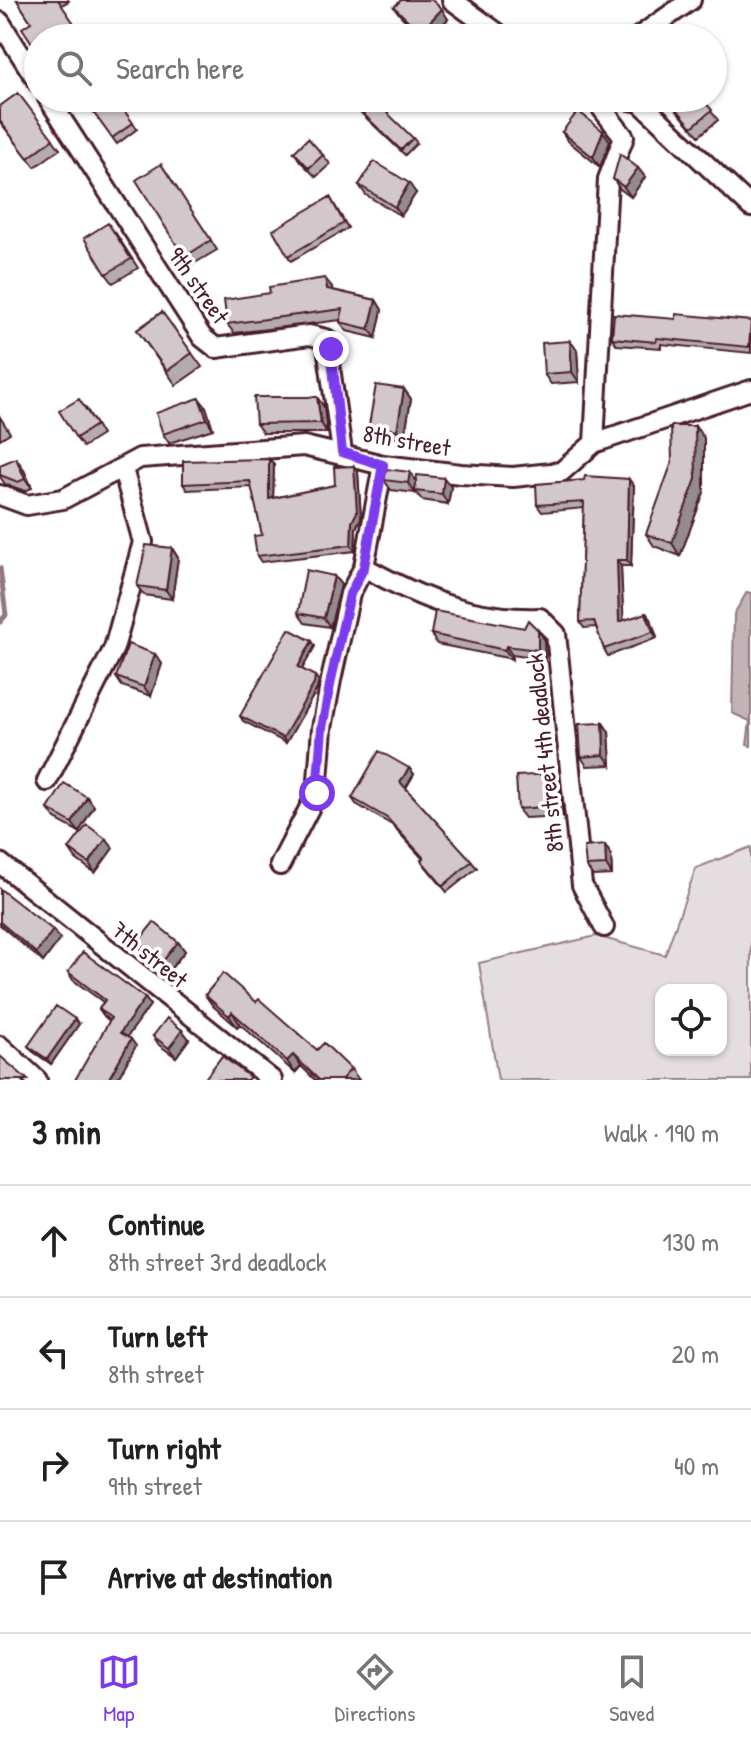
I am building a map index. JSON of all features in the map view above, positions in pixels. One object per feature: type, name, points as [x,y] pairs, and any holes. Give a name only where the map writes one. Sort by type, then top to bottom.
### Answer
[{"type":"street","points":[[452,0],[485,24]]},
{"type":"street","points":[[657,24],[691,0]]},
{"type":"street","points":[[0,22],[24,60]]},
{"type":"street","name":"9th street","points":[[57,112],[202,337],[216,348],[309,335],[326,339],[331,349],[342,452]]},
{"type":"street","points":[[594,443],[608,179],[624,137],[605,112]]},
{"type":"street","points":[[651,112],[751,207]]},
{"type":"street","name":"8th street","points":[[0,495],[27,505],[63,499],[140,458],[304,446],[342,452],[383,465],[513,477],[561,472],[594,443],[751,390]]},
{"type":"street","points":[[280,865],[317,793],[322,728],[331,680],[350,594],[364,567],[383,465]]},
{"type":"street","points":[[47,781],[114,648],[143,542],[123,469]]},
{"type":"street","name":"8th street 4th deadlock","points":[[364,567],[411,593],[498,619],[540,618],[556,634],[582,885],[604,927]]},
{"type":"street","name":"7th street","points":[[0,863],[272,1080]]},
{"type":"street","points":[[0,1046],[37,1080]]},
{"type":"shaded area","points":[[747,592],[751,593],[751,746],[747,745],[750,721],[732,713],[734,614]]},
{"type":"shaded area","points":[[751,847],[751,1080],[498,1080],[479,963],[596,936],[665,955],[696,868]]},
{"type":"building","points":[[17,0],[58,0],[74,24],[28,24],[31,22]]},
{"type":"building","points":[[401,0],[432,0],[442,9],[428,24],[412,24],[394,7]]},
{"type":"building","points":[[18,93],[24,101],[24,112],[32,112],[53,139],[28,158],[0,121],[0,106]]},
{"type":"building","points":[[93,112],[125,112],[133,123],[112,138]]},
{"type":"building","points":[[361,112],[386,112],[413,138],[401,150]]},
{"type":"building","points":[[577,112],[603,131],[593,157],[562,132]]},
{"type":"building","points":[[679,112],[710,112],[692,127]]},
{"type":"building","points":[[308,138],[323,155],[309,168],[294,152]]},
{"type":"building","points":[[620,154],[638,168],[624,187],[613,179]]},
{"type":"building","points":[[374,161],[409,183],[395,207],[359,185]]},
{"type":"building","points":[[161,164],[211,240],[184,257],[136,180]]},
{"type":"building","points":[[330,197],[344,223],[288,256],[273,230]]},
{"type":"building","points":[[108,223],[131,259],[106,274],[84,238]]},
{"type":"building","points":[[325,278],[327,289],[376,300],[369,329],[340,322],[343,309],[227,324],[224,300],[270,293],[269,287]]},
{"type":"building","points":[[162,312],[192,353],[167,371],[137,330]]},
{"type":"building","points":[[614,314],[676,319],[676,314],[751,321],[749,347],[657,338],[656,342],[612,338]]},
{"type":"building","points":[[570,341],[572,372],[544,374],[542,343]]},
{"type":"building","points":[[376,385],[404,389],[397,430],[369,425]]},
{"type":"building","points":[[254,397],[317,397],[321,423],[256,424]]},
{"type":"building","points":[[199,398],[207,419],[163,434],[156,413]]},
{"type":"building","points":[[79,399],[96,425],[76,438],[59,411]]},
{"type":"building","points":[[671,426],[695,426],[696,479],[672,543],[646,534],[672,462]]},
{"type":"building","points":[[16,458],[25,479],[18,482],[0,475],[0,465]]},
{"type":"building","points":[[269,459],[269,499],[335,485],[334,467],[354,466],[357,512],[352,522],[351,545],[257,556],[254,536],[262,535],[250,481],[183,484],[183,461]]},
{"type":"building","points":[[386,469],[410,472],[408,483],[384,480]]},
{"type":"building","points":[[417,475],[444,478],[442,494],[415,491]]},
{"type":"building","points":[[585,476],[629,479],[627,560],[617,560],[619,622],[646,613],[653,632],[604,649],[594,621],[580,622],[584,502],[537,505],[536,484],[584,480]]},
{"type":"building","points":[[146,545],[172,548],[166,590],[137,586]]},
{"type":"building","points":[[306,570],[334,576],[324,618],[298,613]]},
{"type":"building","points":[[435,611],[524,628],[528,620],[538,630],[538,650],[506,646],[505,650],[431,634]]},
{"type":"building","points":[[289,629],[312,641],[298,667],[315,676],[314,684],[283,738],[240,716]]},
{"type":"building","points":[[128,644],[155,654],[144,687],[116,677]]},
{"type":"building","points":[[603,723],[604,755],[581,757],[579,724]]},
{"type":"building","points":[[379,751],[409,768],[400,782],[472,861],[443,886],[421,860],[424,858],[387,818],[352,798]]},
{"type":"building","points":[[553,774],[556,806],[518,809],[516,776]]},
{"type":"building","points":[[64,783],[87,797],[72,823],[48,809]]},
{"type":"building","points":[[87,825],[106,839],[89,863],[69,849]]},
{"type":"building","points":[[605,845],[606,865],[586,866],[584,847]]},
{"type":"building","points":[[0,889],[53,930],[36,953],[0,922]]},
{"type":"building","points":[[154,922],[178,942],[162,962],[137,943]]},
{"type":"building","points":[[83,952],[145,998],[120,1033],[131,1039],[108,1080],[75,1080],[111,1018],[99,1009],[105,1000],[68,972]]},
{"type":"building","points":[[223,973],[256,1002],[259,999],[317,1050],[324,1043],[351,1069],[341,1080],[319,1080],[293,1055],[287,1061],[232,1012],[229,1016],[205,995]]},
{"type":"building","points":[[56,1006],[75,1019],[47,1059],[28,1046]]},
{"type":"building","points":[[167,1018],[182,1030],[169,1048],[153,1036]]},
{"type":"building","points":[[0,1056],[28,1080],[0,1080]]},
{"type":"building","points":[[222,1056],[250,1077],[247,1080],[204,1080]]},
{"type":"waterway","points":[[0,568],[6,615],[0,622]]},
{"type":"route","points":[[317,793],[322,728],[331,680],[350,594],[364,567],[383,465],[342,452],[331,349]]}]
